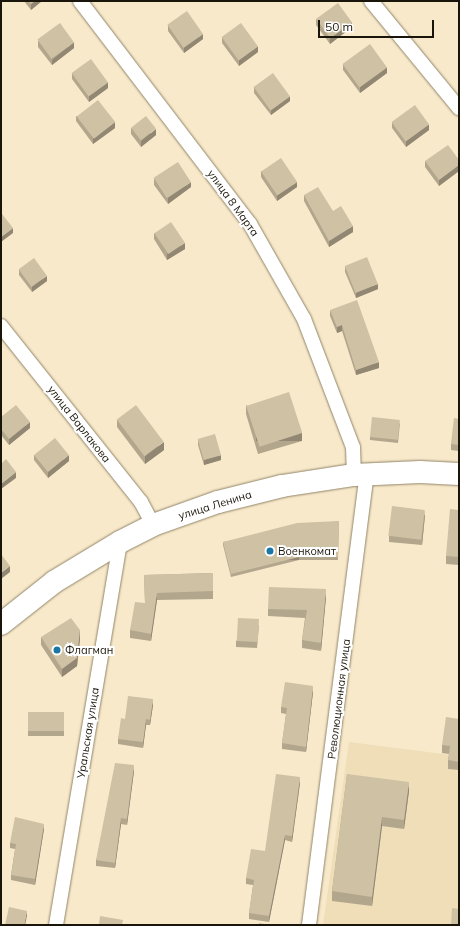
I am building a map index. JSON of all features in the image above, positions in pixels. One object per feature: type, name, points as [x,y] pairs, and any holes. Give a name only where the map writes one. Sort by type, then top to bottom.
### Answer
[{"type":"main road","name":"улица Ленина","points":[[1,624],[54,582],[120,542],[153,525],[218,502],[282,486],[361,474],[459,474]]},
{"type":"street","name":"улица 8 Марта","points":[[80,1],[250,224],[304,319],[353,447],[361,474]]},
{"type":"street","points":[[371,1],[459,108]]},
{"type":"street","name":"улица Варлакова","points":[[1,326],[141,502],[153,525]]},
{"type":"street","name":"Революционная улица","points":[[309,925],[361,474]]},
{"type":"street","name":"Уральская улица","points":[[56,925],[120,542]]},
{"type":"shaded area","points":[[349,742],[459,756],[459,925],[323,925]]},
{"type":"building","points":[[28,1],[35,1],[31,4]]},
{"type":"building","points":[[338,3],[352,22],[330,38],[316,19]]},
{"type":"building","points":[[187,11],[203,34],[183,48],[167,25]]},
{"type":"building","points":[[60,23],[74,42],[51,59],[37,39]]},
{"type":"building","points":[[241,23],[258,46],[239,61],[222,37]]},
{"type":"building","points":[[370,44],[387,67],[360,87],[342,64]]},
{"type":"building","points":[[91,59],[108,82],[89,97],[72,73]]},
{"type":"building","points":[[273,73],[290,96],[271,111],[254,87]]},
{"type":"building","points":[[98,100],[115,122],[94,139],[77,117]]},
{"type":"building","points":[[415,105],[429,124],[406,141],[392,122]]},
{"type":"building","points":[[146,116],[156,129],[141,140],[131,128]]},
{"type":"building","points":[[448,145],[459,160],[459,165],[439,180],[425,161]]},
{"type":"building","points":[[281,158],[297,182],[277,195],[261,171]]},
{"type":"building","points":[[178,162],[191,182],[167,198],[154,178]]},
{"type":"building","points":[[318,187],[333,211],[341,206],[353,226],[329,241],[304,195]]},
{"type":"building","points":[[1,214],[13,228],[1,237]]},
{"type":"building","points":[[171,222],[185,243],[168,254],[154,233]]},
{"type":"building","points":[[367,257],[378,284],[356,293],[345,266]]},
{"type":"building","points":[[34,258],[47,276],[32,287],[19,269]]},
{"type":"building","points":[[357,300],[379,362],[356,370],[342,325],[337,327],[330,310]]},
{"type":"building","points":[[289,392],[302,433],[259,447],[246,406]]},
{"type":"building","points":[[16,405],[30,422],[9,439],[1,429],[1,417]]},
{"type":"building","points":[[136,405],[164,442],[145,456],[117,419]]},
{"type":"building","points":[[372,417],[400,420],[398,440],[370,437]]},
{"type":"building","points":[[454,418],[459,419],[459,445],[451,444]]},
{"type":"building","points":[[215,434],[221,455],[204,460],[198,439]]},
{"type":"building","points":[[55,438],[69,455],[48,472],[34,455]]},
{"type":"building","points":[[6,459],[16,472],[1,484],[1,464]]},
{"type":"building","points":[[392,506],[425,510],[421,540],[388,536]]},
{"type":"building","points":[[450,509],[459,510],[459,557],[446,556]]},
{"type":"building","points":[[339,521],[338,557],[299,557],[231,574],[223,542],[297,523]]},
{"type":"building","points":[[1,554],[10,566],[1,573]]},
{"type":"building","points":[[213,573],[213,591],[157,593],[151,634],[130,630],[135,602],[145,603],[144,575]]},
{"type":"building","points":[[269,587],[326,589],[321,643],[302,640],[307,610],[268,609]]},
{"type":"building","points":[[71,618],[80,630],[77,658],[62,669],[41,637]]},
{"type":"building","points":[[238,618],[259,619],[258,642],[237,641]]},
{"type":"building","points":[[285,682],[313,686],[306,747],[282,743],[287,708],[281,707]]},
{"type":"building","points":[[128,696],[153,699],[150,720],[146,719],[143,742],[118,739],[121,718],[125,719]]},
{"type":"building","points":[[28,712],[64,712],[64,731],[28,731]]},
{"type":"building","points":[[446,717],[459,719],[459,762],[448,760],[450,746],[442,745]]},
{"type":"building","points":[[115,763],[134,765],[127,819],[121,818],[115,863],[96,860]]},
{"type":"building","points":[[276,774],[300,777],[292,836],[285,835],[269,916],[249,913],[254,880],[246,878],[251,849],[265,851]]},
{"type":"building","points":[[347,774],[409,782],[404,820],[382,817],[372,897],[332,891]]},
{"type":"building","points":[[15,817],[44,824],[35,879],[11,875],[16,844],[10,843]]},
{"type":"building","points":[[9,907],[27,911],[24,925],[5,925]]},
{"type":"building","points":[[452,908],[459,909],[459,925],[451,925]]},
{"type":"building","points":[[100,916],[123,920],[122,925],[99,925]]},
{"type":"building","points":[[259,923],[270,925],[259,925]]},
{"type":"place","name":"Военкомат","points":[[270,551]]},
{"type":"place","name":"Флагман","points":[[57,650]]}]
